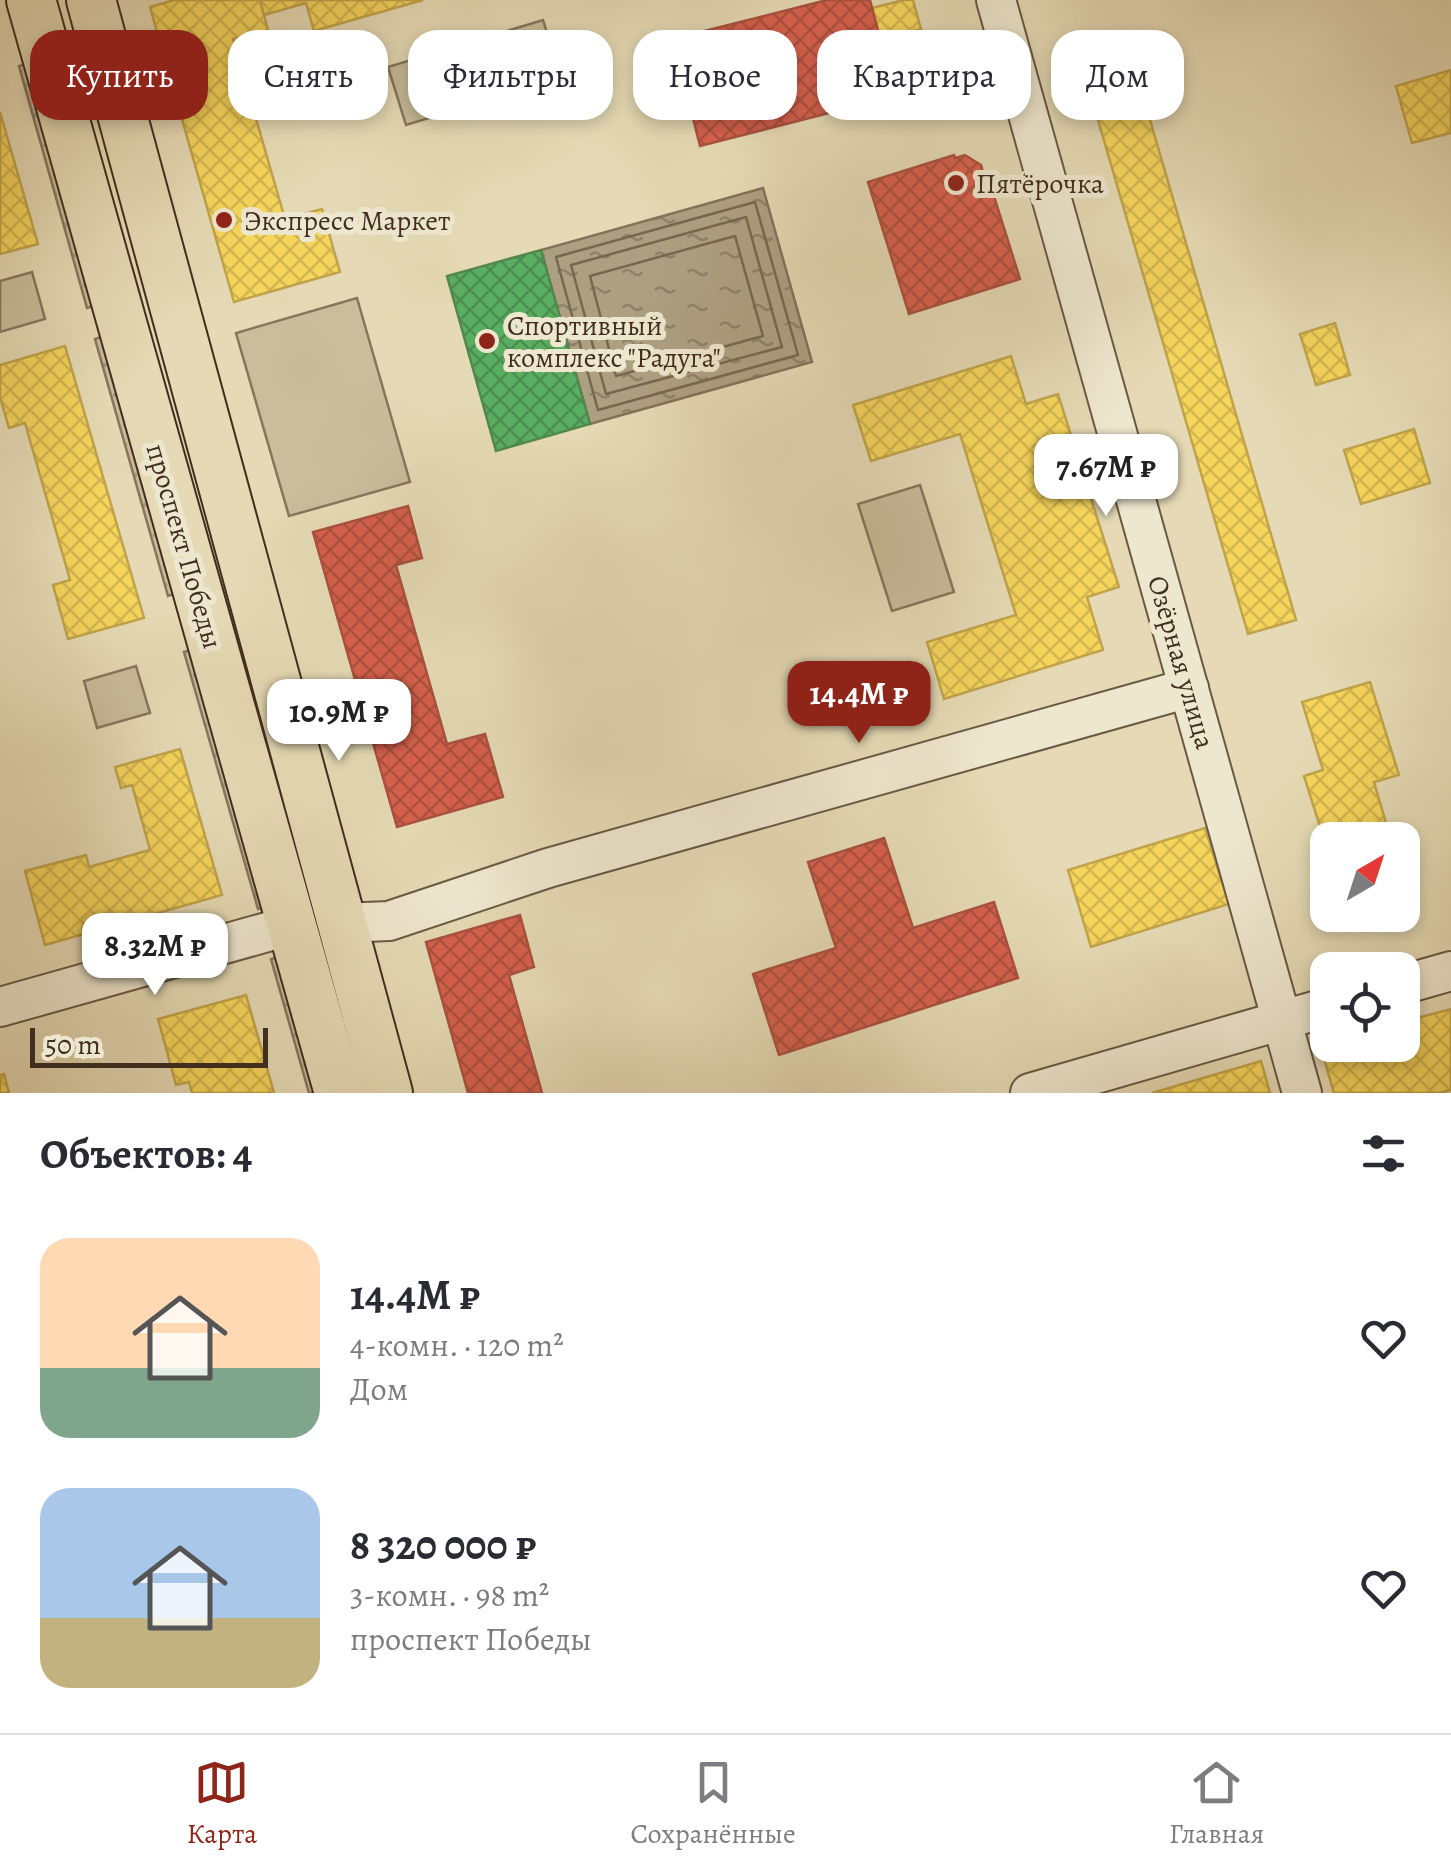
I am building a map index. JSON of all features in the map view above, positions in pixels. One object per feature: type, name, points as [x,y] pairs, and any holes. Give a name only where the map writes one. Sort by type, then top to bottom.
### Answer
[{"type":"main road","name":"проспект Победы","points":[[31,0],[340,1093]]},
{"type":"main road","name":"проспект Победы","points":[[91,0],[388,1093]]},
{"type":"street","points":[[0,4],[13,0]]},
{"type":"street","name":"Озёрная улица","points":[[996,0],[1302,1093]]},
{"type":"street","points":[[342,924],[390,921],[548,868],[1189,688]]},
{"type":"street","points":[[0,1006],[292,924]]},
{"type":"street","points":[[1420,980],[1451,971]]},
{"type":"street","points":[[1030,1093],[1310,1012]]},
{"type":"shaded area","points":[[543,20],[546,30],[510,30]]},
{"type":"shaded area","points":[[408,61],[408,120],[422,120],[406,125],[388,67]]},
{"type":"shaded area","points":[[30,63],[30,105],[19,66]]},
{"type":"shaded area","points":[[34,120],[49,120],[101,304],[87,308]]},
{"type":"shaded area","points":[[32,272],[45,319],[0,332],[0,281]]},
{"type":"shaded area","points":[[357,298],[410,482],[289,516],[236,333]]},
{"type":"shaded area","points":[[109,334],[183,591],[168,596],[95,339]]},
{"type":"shaded area","points":[[920,485],[954,592],[892,611],[858,504]]},
{"type":"shaded area","points":[[199,648],[273,905],[258,909],[184,652]]},
{"type":"shaded area","points":[[136,666],[150,713],[97,728],[84,681]]},
{"type":"shaded area","points":[[285,955],[324,1093],[309,1093],[271,959]]},
{"type":"water","points":[[763,188],[812,362],[590,424],[541,250]]},
{"type":"building: Жильё","points":[[174,0],[260,0],[268,30],[228,30],[228,120],[256,120],[285,219],[322,209],[340,272],[234,302],[182,120],[208,120],[208,30],[157,30],[150,7]]},
{"type":"building: Жильё","points":[[260,0],[423,0],[318,30],[314,30],[306,3],[264,15]]},
{"type":"building: Жильё","points":[[913,0],[921,29],[878,30],[872,8]]},
{"type":"building: Жильё","points":[[1451,70],[1451,133],[1412,143],[1396,86]]},
{"type":"building: Жильё","points":[[0,112],[38,244],[0,254]]},
{"type":"building: Жильё","points":[[1098,120],[1150,120],[1296,620],[1248,634]]},
{"type":"building: Жильё","points":[[1335,323],[1350,375],[1316,385],[1300,334]]},
{"type":"building: Жильё","points":[[65,346],[144,618],[68,639],[53,585],[70,580],[25,423],[9,428],[0,397],[0,365]]},
{"type":"building: Жильё","points":[[1011,356],[1026,404],[1058,394],[1119,587],[1087,597],[1103,650],[944,699],[927,642],[1016,615],[960,434],[871,461],[853,405]]},
{"type":"building: Жильё","points":[[1414,429],[1430,483],[1361,504],[1344,450]]},
{"type":"building: Жильё","points":[[1370,682],[1399,775],[1374,782],[1386,822],[1319,822],[1304,776],[1323,770],[1302,702]]},
{"type":"building: Жильё","points":[[180,749],[222,895],[45,945],[25,871],[86,855],[89,867],[150,850],[132,785],[121,788],[115,767]]},
{"type":"building: Жильё","points":[[1205,828],[1229,904],[1091,947],[1068,870]]},
{"type":"building: Жильё","points":[[246,995],[274,1093],[192,1093],[189,1082],[176,1085],[158,1019]]},
{"type":"building: Жильё","points":[[1451,1009],[1451,1090],[1334,1093],[1325,1062],[1420,1062],[1420,1017]]},
{"type":"building: Жильё","points":[[1261,1061],[1270,1093],[1152,1093]]},
{"type":"building: Жильё","points":[[4,1074],[9,1093],[0,1093],[0,1075]]},
{"type":"building: Торговля","points":[[827,0],[870,0],[878,30],[817,30],[817,116],[700,146],[693,120],[797,120],[797,30],[709,30]]},
{"type":"building: Торговля","points":[[965,155],[981,165],[984,176],[987,174],[1020,279],[909,314],[868,182]]},
{"type":"building: Торговля","points":[[408,506],[422,558],[396,565],[447,744],[485,734],[503,797],[397,827],[313,532]]},
{"type":"building: Торговля","points":[[884,838],[913,928],[994,902],[1018,978],[779,1055],[753,974],[836,948],[808,862]]},
{"type":"building: Торговля","points":[[520,915],[534,967],[509,975],[542,1093],[468,1093],[426,942]]},
{"type":"building: Учреждения","points":[[541,250],[590,424],[496,451],[447,276]]},
{"type":"place","name":"Пятёрочка","points":[[956,183]]},
{"type":"place","name":"Экспресс Маркет","points":[[224,220]]},
{"type":"place","name":"Спортивный комплекс \"Радуга\"","points":[[487,341]]}]
